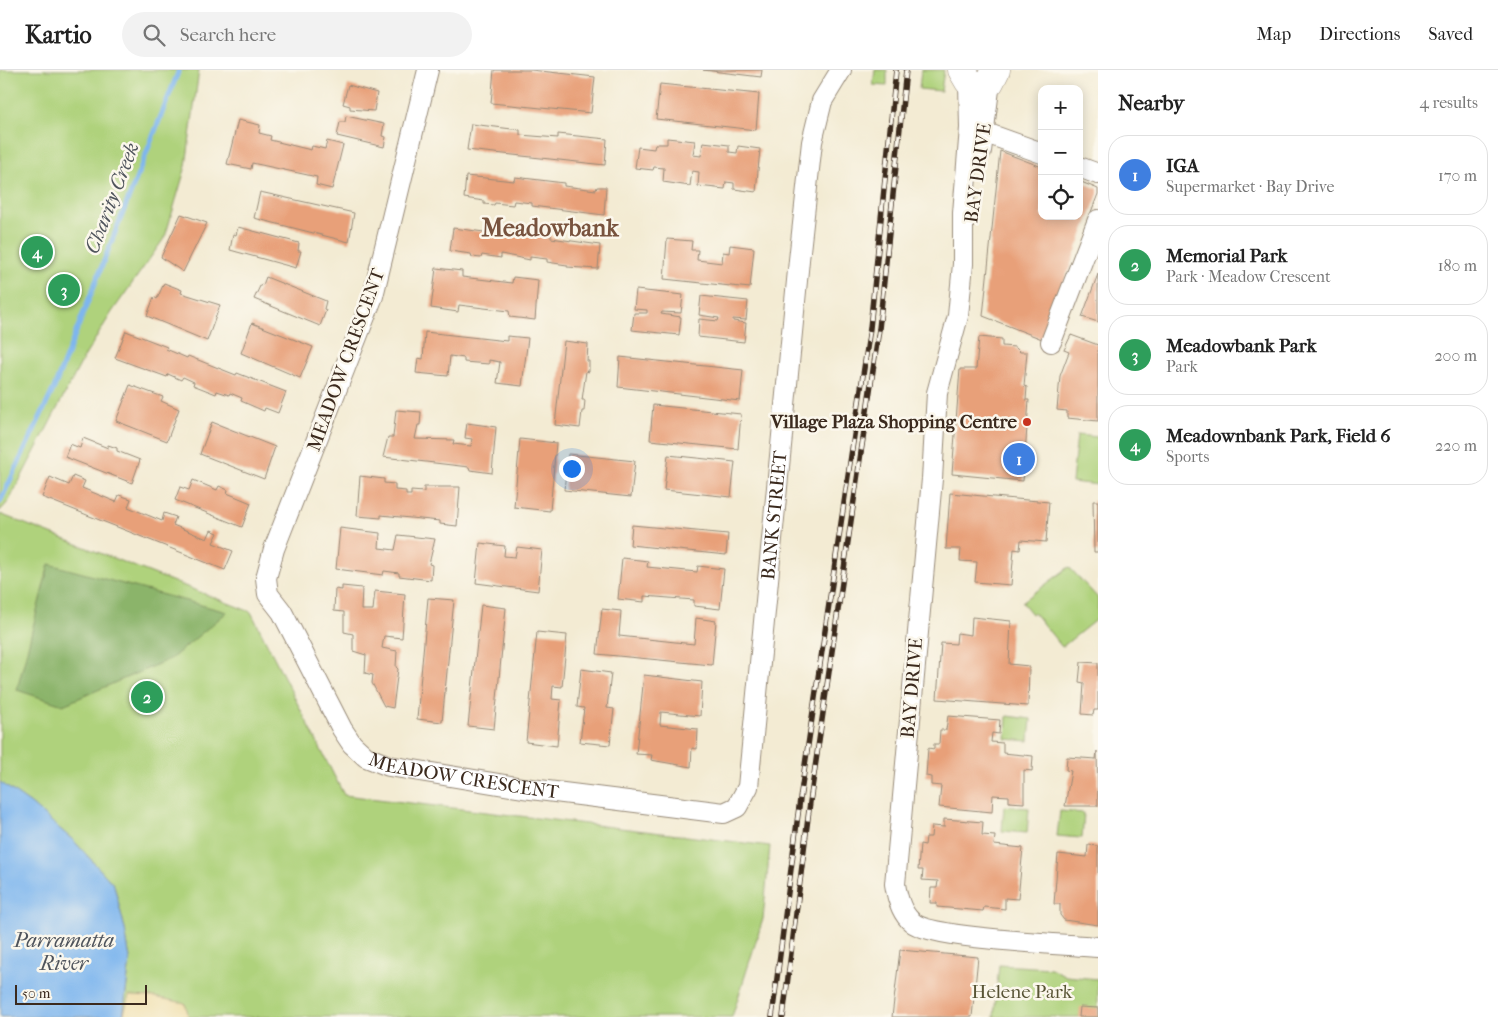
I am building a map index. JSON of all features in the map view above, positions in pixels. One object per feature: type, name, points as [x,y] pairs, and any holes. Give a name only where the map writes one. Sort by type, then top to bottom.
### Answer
[{"type":"street","name":"MEADOW CRESCENT","points":[[428,70],[373,296],[293,505],[274,549],[266,578],[268,594],[282,612],[342,729],[352,744],[366,757],[389,766],[523,788],[716,812],[731,811]]},
{"type":"street","name":"MEADOW CRESCENT","points":[[282,612],[279,585],[282,562],[383,296],[441,70]]},
{"type":"street","name":"BANK STREET","points":[[731,811],[746,794],[750,777],[776,492],[812,142],[822,100],[841,70]]},
{"type":"street","name":"BAY DRIVE","points":[[967,74],[976,130],[963,213],[963,264],[958,316],[937,394],[932,479],[894,871],[896,893],[899,902],[913,923],[940,932],[975,937],[1098,947]]},
{"type":"street","points":[[976,130],[1038,152]]},
{"type":"street","points":[[1083,168],[1098,174]]},
{"type":"street","points":[[1051,342],[1098,220]]},
{"type":"green space","points":[[0,70],[199,70],[186,166],[165,237],[112,312],[83,359],[9,501],[0,511]]},
{"type":"green space","points":[[875,70],[887,70],[887,86],[873,85]]},
{"type":"green space","points":[[921,70],[944,70],[941,91],[919,89]]},
{"type":"green space","points":[[1077,435],[1098,437],[1098,485],[1072,482]]},
{"type":"green space","points":[[0,514],[251,612],[344,795],[770,846],[763,919],[732,1017],[123,1017],[130,959],[114,885],[74,841],[31,804],[0,782]]},
{"type":"green space","points":[[49,564],[227,612],[172,658],[63,705],[17,690]]},
{"type":"green space","points":[[1069,567],[1098,598],[1098,618],[1062,647],[1034,613],[1032,614],[1022,602]]},
{"type":"green space","points":[[1007,716],[1031,719],[1029,741],[1006,739]]},
{"type":"green space","points":[[1004,806],[1029,808],[1027,833],[1002,831]]},
{"type":"green space","points":[[1060,811],[1084,813],[1082,838],[1057,836]]},
{"type":"green space","name":"Helene Park","points":[[999,965],[1051,968],[1066,976],[1098,979],[1098,1017],[994,1017]]},
{"type":"sand","points":[[129,996],[154,997],[185,1003],[189,1017],[123,1017]]},
{"type":"water","name":"Parramatta River","points":[[0,782],[31,804],[74,841],[114,885],[130,959],[123,1017],[0,1017]]},
{"type":"building","points":[[494,70],[531,70],[595,77],[591,113],[491,103]]},
{"type":"building","points":[[703,70],[762,70],[761,77]]},
{"type":"building","points":[[660,84],[759,94],[756,130],[656,119]]},
{"type":"building","points":[[348,85],[377,93],[374,111],[350,109],[350,106],[343,104]]},
{"type":"building","points":[[346,116],[384,124],[382,136],[386,137],[384,147],[337,136],[340,122],[345,122]]},
{"type":"building","points":[[238,120],[260,125],[259,133],[271,136],[270,140],[311,150],[312,146],[325,149],[327,141],[343,145],[332,189],[316,185],[317,177],[252,163],[251,169],[227,164]]},
{"type":"building","points":[[471,124],[520,130],[520,135],[558,138],[558,134],[607,139],[605,165],[467,150]]},
{"type":"building","points":[[667,138],[695,141],[693,155],[701,156],[703,142],[729,145],[729,152],[737,153],[738,146],[760,149],[756,192],[734,189],[734,183],[726,182],[725,189],[698,186],[699,172],[692,171],[690,186],[663,182],[664,168],[654,167],[653,170],[635,168],[638,147],[654,149],[655,144],[667,144]]},
{"type":"building","points":[[1000,151],[1038,165],[1038,220],[1083,220],[1083,183],[1098,189],[1098,194],[1042,339],[983,316]]},
{"type":"building","points":[[466,176],[514,181],[515,177],[564,183],[564,186],[596,190],[597,187],[606,187],[604,215],[532,206],[532,203],[514,201],[513,205],[484,204],[484,201],[464,198]]},
{"type":"building","points":[[260,192],[354,213],[349,242],[254,218]]},
{"type":"building","points":[[181,214],[207,223],[183,272],[161,257]]},
{"type":"building","points":[[238,227],[299,243],[298,251],[301,251],[296,268],[230,250],[233,234],[236,235]]},
{"type":"building","points":[[453,228],[500,234],[501,230],[551,235],[551,238],[600,245],[598,269],[567,267],[567,265],[547,262],[547,259],[530,257],[530,260],[501,254],[501,258],[482,255],[481,258],[472,257],[471,254],[450,251]]},
{"type":"building","points":[[667,239],[692,241],[691,250],[698,250],[697,260],[722,263],[723,252],[729,253],[730,245],[754,248],[750,288],[664,279]]},
{"type":"building","points":[[436,268],[462,271],[462,277],[512,283],[513,277],[538,280],[535,320],[510,317],[509,311],[459,305],[458,312],[431,308]]},
{"type":"building","points":[[1098,274],[1098,322],[1082,317]]},
{"type":"building","points":[[266,277],[326,301],[324,309],[326,310],[320,326],[254,299]]},
{"type":"building","points":[[164,283],[182,290],[181,293],[220,305],[207,341],[147,316],[154,297],[157,299]]},
{"type":"building","points":[[636,290],[683,295],[681,313],[662,312],[661,314],[681,317],[679,335],[632,330],[634,313],[647,313],[647,310],[634,309]]},
{"type":"building","points":[[701,296],[748,301],[746,320],[733,319],[733,321],[746,323],[744,342],[698,337],[699,319],[718,321],[719,318],[699,315]]},
{"type":"building","points":[[252,323],[313,347],[300,378],[241,353]]},
{"type":"building","points":[[126,331],[167,347],[166,349],[187,358],[188,356],[286,392],[278,413],[265,408],[264,411],[241,401],[242,398],[230,393],[229,395],[217,391],[216,394],[193,385],[194,382],[183,377],[181,380],[168,374],[167,377],[115,358]]},
{"type":"building","points":[[425,332],[507,341],[507,336],[528,338],[522,386],[497,383],[500,362],[489,360],[489,364],[464,362],[464,358],[450,356],[448,376],[416,373],[418,358],[423,359]]},
{"type":"building","points":[[1071,335],[1098,345],[1098,421],[1067,418],[1067,411],[1057,410],[1060,376],[1069,352],[1064,350]]},
{"type":"building","points":[[979,337],[1002,339],[1002,346],[1015,347],[1020,352],[1027,352],[1024,386],[1027,387],[1026,400],[1029,400],[1023,481],[952,474],[960,369],[976,369]]},
{"type":"building","points":[[564,341],[588,344],[587,361],[589,361],[589,372],[586,371],[582,400],[585,400],[584,411],[582,411],[580,428],[555,425]]},
{"type":"building","points":[[620,357],[743,370],[740,401],[618,387]]},
{"type":"building","points":[[130,385],[163,397],[161,401],[179,409],[167,441],[116,421]]},
{"type":"building","points":[[653,405],[741,414],[738,449],[650,440]]},
{"type":"building","points":[[396,410],[421,412],[420,425],[418,425],[415,439],[454,440],[453,444],[471,446],[472,439],[465,438],[467,423],[496,427],[492,473],[470,470],[469,467],[383,457],[388,437],[393,437]]},
{"type":"building","points":[[212,422],[275,447],[264,479],[200,454]]},
{"type":"building","points":[[83,438],[108,448],[108,445],[117,448],[117,451],[140,460],[132,483],[65,457],[70,444],[80,448]]},
{"type":"building","points":[[520,439],[556,443],[550,511],[514,507]]},
{"type":"building","points":[[568,454],[635,461],[631,497],[564,490]]},
{"type":"building","points":[[668,455],[735,462],[731,497],[664,490]]},
{"type":"building","points":[[73,476],[85,481],[82,488],[116,502],[119,495],[131,499],[128,507],[162,521],[164,513],[176,517],[173,525],[207,539],[211,530],[218,533],[213,543],[233,551],[225,570],[42,497],[50,477],[69,485]]},
{"type":"building","points":[[360,476],[384,479],[384,483],[395,484],[395,490],[406,491],[406,495],[411,495],[411,491],[424,492],[424,487],[460,487],[457,526],[440,524],[440,521],[381,515],[381,518],[357,516]]},
{"type":"building","points":[[193,480],[217,490],[219,486],[228,490],[227,493],[251,503],[242,527],[175,500],[180,487],[189,490]]},
{"type":"building","points":[[950,493],[1049,502],[1046,542],[1021,540],[1020,550],[1014,549],[1011,585],[975,582],[977,562],[960,561],[961,549],[946,549]]},
{"type":"building","points":[[1093,501],[1098,501],[1098,552],[1094,552]]},
{"type":"building","points":[[632,525],[728,534],[726,555],[630,545]]},
{"type":"building","points":[[340,528],[380,533],[379,548],[395,550],[398,535],[435,539],[429,564],[432,565],[431,580],[399,576],[399,573],[384,571],[383,575],[336,569]]},
{"type":"building","points":[[480,543],[505,546],[504,556],[515,557],[517,547],[542,550],[538,591],[476,583]]},
{"type":"building","points":[[622,558],[648,561],[647,567],[697,572],[698,566],[724,569],[720,609],[694,606],[694,600],[644,596],[644,602],[618,599]]},
{"type":"building","points":[[342,586],[362,588],[361,610],[373,610],[375,591],[405,594],[402,638],[384,636],[382,648],[397,651],[396,667],[398,669],[393,708],[384,706],[372,683],[373,675],[365,673],[366,655],[353,651],[353,634],[344,632],[344,612],[334,611],[335,589],[342,590]]},
{"type":"building","points":[[428,598],[454,600],[442,722],[417,719]]},
{"type":"building","points":[[481,605],[506,608],[494,729],[468,726]]},
{"type":"building","points":[[602,609],[621,611],[619,636],[694,644],[696,618],[716,621],[712,665],[597,654]]},
{"type":"building","points":[[972,617],[1011,621],[1009,664],[1029,666],[1028,706],[937,699],[941,643],[956,644],[957,633],[971,635]]},
{"type":"building","points":[[537,632],[567,635],[562,687],[553,686],[552,699],[561,700],[557,746],[526,742]]},
{"type":"building","points":[[1081,662],[1098,663],[1098,710],[1094,710],[1093,715],[1082,714],[1084,683],[1079,682]]},
{"type":"building","points":[[581,669],[611,673],[607,708],[614,709],[610,745],[580,742],[584,708],[577,707]]},
{"type":"building","points":[[644,675],[702,682],[700,716],[661,712],[660,725],[698,729],[697,749],[692,748],[691,767],[651,760],[652,755],[636,754]]},
{"type":"building","points":[[948,716],[1000,720],[999,734],[992,733],[991,742],[1003,743],[1003,753],[1033,756],[1032,771],[1024,770],[1024,803],[1009,802],[1009,796],[993,795],[992,812],[939,807],[941,786],[931,785],[931,777],[926,776],[928,748],[934,749],[934,744],[939,744],[940,730],[946,730]]},
{"type":"building","points":[[1097,751],[1098,806],[1065,806],[1071,771],[1066,770],[1067,757],[1096,759]]},
{"type":"building","points":[[944,819],[983,822],[982,835],[995,836],[994,845],[1023,848],[1018,899],[1005,898],[1005,909],[984,907],[983,911],[937,907],[937,903],[930,903],[931,888],[937,888],[938,881],[922,880],[923,870],[918,870],[920,844],[925,845],[926,837],[931,837],[932,826],[944,827]]},
{"type":"building","points":[[1088,845],[1098,846],[1098,925],[1064,920],[1060,915],[1060,904],[1054,904],[1058,854],[1087,857]]},
{"type":"building","points":[[900,950],[978,957],[972,1017],[892,1017]]},
{"type":"building","points":[[1080,1007],[1098,1008],[1098,1017],[1079,1017]]},
{"type":"waterway","name":"Charity Creek","points":[[0,502],[54,388],[179,70]]},
{"type":"railway","points":[[772,1017],[800,799],[870,328],[896,70]]},
{"type":"railway","points":[[783,1017],[810,802],[879,329],[906,70]]},
{"type":"place","name":"Meadownbank Park, Field 6","points":[[37,252]]},
{"type":"place","name":"Meadowbank Park","points":[[64,290]]},
{"type":"place","name":"Village Plaza Shopping Centre","points":[[1027,422]]},
{"type":"place","name":"IGA","points":[[1019,459]]},
{"type":"place","name":"Memorial Park","points":[[147,697]]},
{"type":"district","name":"Meadowbank","points":[[550,228]]}]
